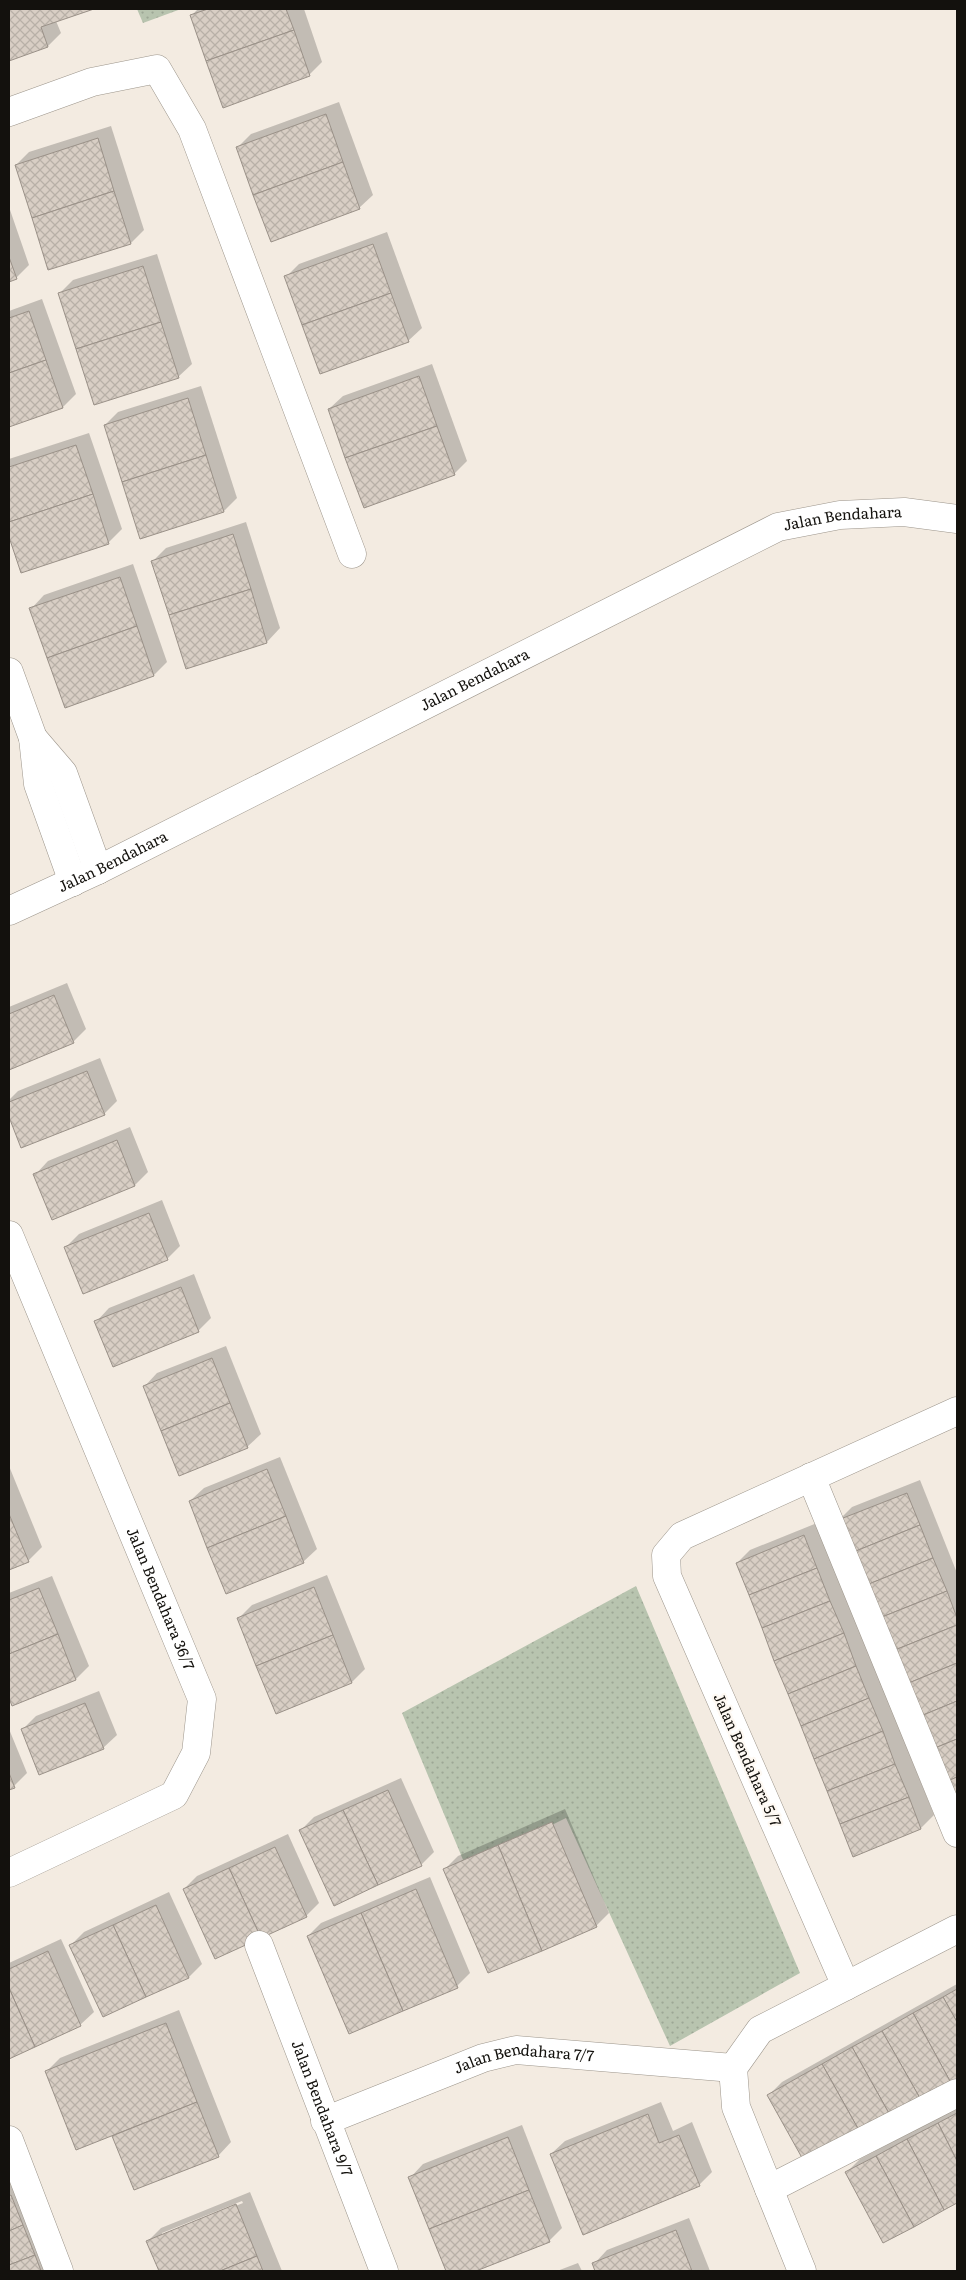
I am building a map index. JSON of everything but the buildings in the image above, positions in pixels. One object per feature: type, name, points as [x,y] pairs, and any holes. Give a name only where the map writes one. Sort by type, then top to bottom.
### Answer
[{"type":"street","points":[[9,112],[92,82],[157,69],[192,130],[352,554]]},
{"type":"street","name":"Jalan Bendahara","points":[[9,911],[98,870],[778,526],[840,514],[904,512],[957,519]]},
{"type":"street","points":[[9,672],[34,738],[38,784],[73,882]]},
{"type":"street","points":[[34,738],[63,774],[98,870]]},
{"type":"street","name":"Jalan Bendahara 36/7","points":[[9,1236],[202,1699],[196,1753],[174,1795],[9,1873]]},
{"type":"street","points":[[957,1411],[811,1477],[957,1833]]},
{"type":"street","name":"Jalan Bendahara 5/7","points":[[811,1477],[682,1536],[666,1555],[667,1576],[846,1986]]},
{"type":"street","points":[[802,2271],[736,2107],[733,2068],[760,2030],[957,1929]]},
{"type":"street","name":"Jalan Bendahara 9/7","points":[[259,1945],[384,2271]]},
{"type":"street","name":"Jalan Bendahara 7/7","points":[[325,2121],[483,2058],[516,2050],[733,2068]]},
{"type":"street","points":[[769,2189],[957,2093]]},
{"type":"street","points":[[9,2140],[59,2271]]},
{"type":"green space","points":[[137,9],[181,9],[143,23]]},
{"type":"green space","points":[[636,1586],[800,1973],[670,2046],[566,1818],[466,1867],[402,1713]]}]
